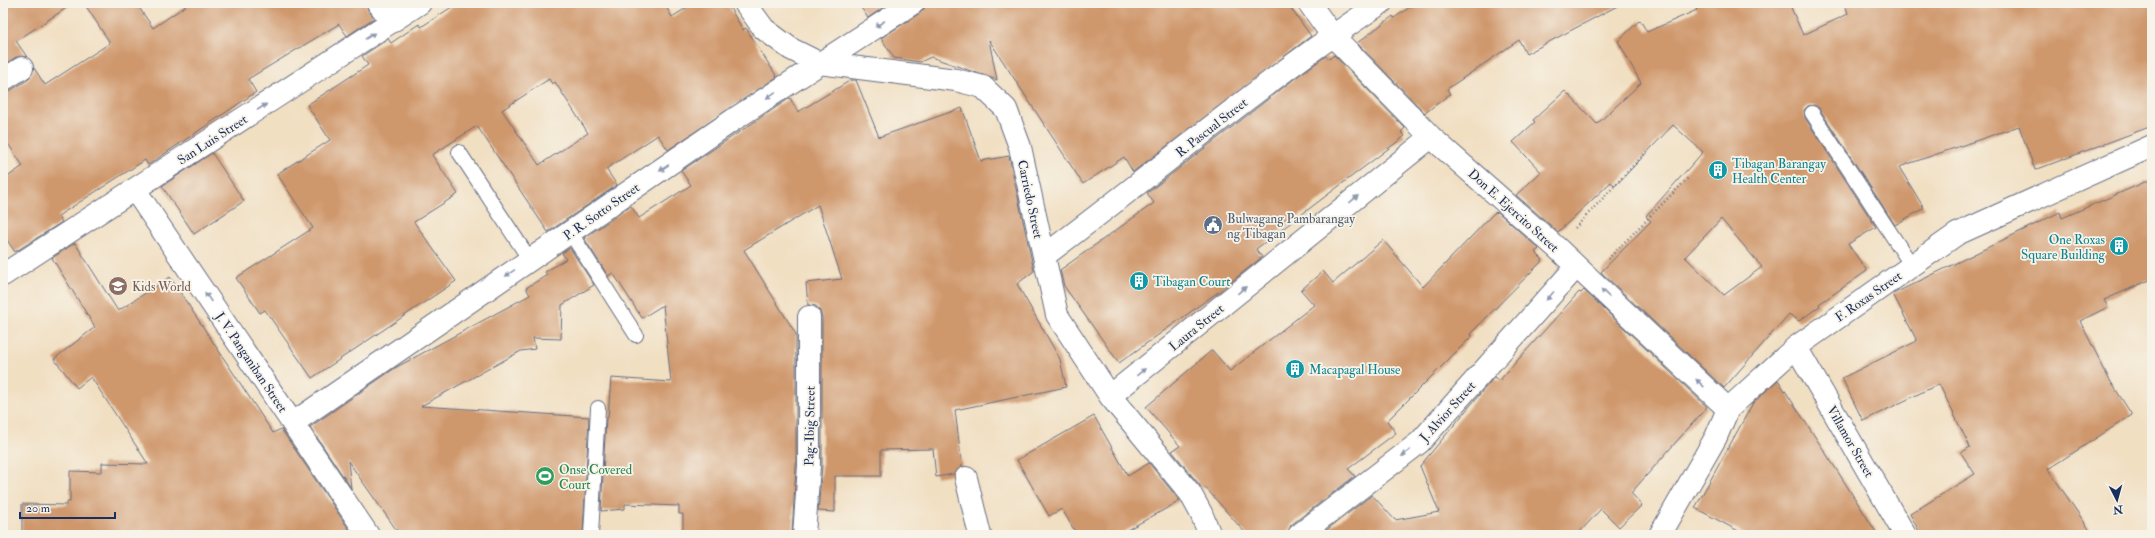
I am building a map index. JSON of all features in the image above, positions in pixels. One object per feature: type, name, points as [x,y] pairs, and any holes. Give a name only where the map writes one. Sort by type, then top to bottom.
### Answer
[{"type":"street","points":[[378,3],[392,21]]},
{"type":"street","name":"San Luis Street","points":[[3,274],[135,190],[420,3]]},
{"type":"street","name":"Carriedo Street","points":[[745,3],[764,29],[791,49],[819,63],[956,80],[983,87],[1006,109],[1020,147],[1057,315],[1110,396],[1190,493],[1201,513],[1210,535]]},
{"type":"street","name":"P. R. Sotto Street","points":[[293,423],[819,63],[913,3]]},
{"type":"street","name":"Don E. Ejercito Street","points":[[1309,3],[1332,35],[1431,137],[1583,272],[1728,409]]},
{"type":"street","name":"R. Pascual Street","points":[[1044,256],[1234,108],[1332,35],[1381,3]]},
{"type":"street","points":[[3,80],[22,68]]},
{"type":"street","name":"Laura Street","points":[[1110,396],[1431,137]]},
{"type":"street","name":"F. Roxas Street","points":[[1660,535],[1716,437],[1728,409],[1796,347],[1957,234],[2152,146]]},
{"type":"street","name":"J. V. Panganiban Street","points":[[135,190],[368,535]]},
{"type":"street","name":"J. Alvior Street","points":[[1299,535],[1420,442],[1583,272]]},
{"type":"street","name":"Pag-Ibig Street","points":[[804,535],[809,466],[810,317]]},
{"type":"street","name":"Villamor Street","points":[[1796,347],[1905,535]]},
{"type":"street","points":[[966,478],[980,535]]},
{"type":"lane","points":[[1812,113],[1912,266]]},
{"type":"lane","points":[[459,152],[530,260]]},
{"type":"lane","points":[[570,232],[636,335]]},
{"type":"lane","points":[[591,535],[598,408]]},
{"type":"path","points":[[1556,248],[1648,150]]},
{"type":"path","points":[[1583,272],[1688,178]]},
{"type":"building","points":[[3,3],[74,3],[16,41],[27,57],[16,57],[3,65]]},
{"type":"building","points":[[84,3],[136,3],[153,28],[190,3],[366,3],[368,10],[374,18],[347,36],[339,24],[248,79],[256,92],[148,165],[145,160],[58,216],[62,222],[15,252],[3,234],[3,180],[23,166],[3,136],[3,92],[10,91],[29,79],[34,68],[45,85],[110,43]]},
{"type":"building","points":[[458,3],[664,3],[672,17],[694,3],[727,3],[743,30],[746,28],[777,77],[668,150],[658,135],[606,169],[617,185],[548,232],[477,126],[432,155],[458,194],[414,222],[456,281],[312,378],[265,310],[260,313],[236,278],[313,228],[277,174],[330,140],[307,105],[368,65],[362,56],[388,39],[391,43],[419,24],[421,27]],"holes":[[[549,79],[552,84],[555,82],[588,133],[539,165],[502,110]]]},
{"type":"building","points":[[858,3],[890,3],[868,18]]},
{"type":"building","points":[[925,3],[1287,3],[1311,36],[1133,172],[1124,157],[1083,184],[989,40],[997,80],[931,57],[920,62],[894,58],[881,38],[920,13],[924,9]]},
{"type":"building","points":[[1416,3],[1623,3],[1526,54],[1519,40],[1447,89],[1450,94],[1425,113],[1357,43],[1393,16],[1394,18]]},
{"type":"building","points":[[1694,3],[1789,3],[1803,35],[1848,14],[1845,3],[2152,3],[2152,126],[2035,170],[2019,126],[1899,167],[1924,208],[1895,225],[1819,108],[1815,105],[1808,106],[1804,110],[1805,118],[1876,227],[1848,244],[1867,271],[1819,304],[1820,306],[1799,321],[1789,314],[1724,388],[1601,272],[1651,221],[1646,216],[1703,152],[1673,125],[1615,186],[1611,182],[1558,232],[1516,195],[1541,172],[1513,142],[1535,122],[1533,120],[1565,91],[1597,124],[1641,83],[1618,41],[1640,20],[1647,32],[1697,10]],"holes":[[[1721,219],[1762,267],[1724,295],[1685,257]]]},
{"type":"building","points":[[1334,55],[1405,128],[1401,132],[1405,136],[1256,249],[1262,257],[1221,290],[1119,363],[1064,286],[1060,270],[1154,203],[1147,193],[1302,73],[1326,56],[1329,59]]},
{"type":"building","points":[[851,80],[856,80],[879,137],[962,108],[981,161],[1009,156],[1034,271],[1017,284],[1060,359],[1066,387],[955,410],[962,466],[954,474],[936,477],[933,449],[881,450],[881,476],[835,476],[835,512],[818,511],[822,466],[822,317],[816,306],[808,305],[806,283],[842,279],[818,205],[744,250],[796,334],[796,466],[792,535],[683,535],[683,514],[679,514],[679,506],[625,504],[625,509],[601,511],[606,418],[608,418],[611,378],[671,382],[663,305],[642,318],[613,273],[608,276],[584,238],[631,206],[639,218],[691,185],[681,171],[790,98],[798,112]]},
{"type":"building","points":[[212,153],[244,201],[194,234],[162,186]]},
{"type":"building","points":[[2152,179],[2152,279],[2104,300],[2108,307],[2080,321],[2109,379],[2132,415],[2048,469],[2093,535],[1921,535],[1910,514],[1975,474],[1961,453],[1970,447],[1939,384],[1863,421],[1842,378],[1917,341],[1893,294],[2060,212],[2062,218]]},
{"type":"building","points":[[1498,212],[1539,249],[1535,252],[1543,260],[1470,334],[1472,336],[1387,421],[1396,433],[1348,469],[1355,476],[1291,525],[1287,535],[1247,535],[1205,487],[1202,488],[1172,451],[1180,446],[1146,407],[1212,350],[1230,371],[1314,305],[1301,290],[1323,271],[1333,283],[1383,240],[1423,287],[1494,213]]},
{"type":"building","points":[[75,243],[118,311],[170,277],[273,433],[281,429],[353,535],[22,535],[22,504],[67,505],[67,502],[70,502],[70,471],[102,472],[102,463],[148,464],[91,377],[77,388],[54,359],[95,327],[52,258]]},
{"type":"building","points":[[570,248],[594,285],[562,305],[561,339],[533,338],[535,349],[521,351],[421,406],[589,417],[583,535],[400,535],[348,461],[351,488],[310,427],[395,368],[530,295],[526,288],[547,275],[545,272],[566,259],[562,253]]},
{"type":"building","points":[[1584,290],[1707,407],[1631,493],[1642,505],[1619,527],[1601,509],[1577,535],[1320,535],[1372,495],[1395,520],[1439,512],[1420,466],[1494,377],[1499,381],[1579,292],[1581,293]]},
{"type":"building","points":[[1778,380],[1878,535],[1746,535],[1695,508],[1753,403]]},
{"type":"building","points":[[1094,416],[1128,476],[1149,463],[1180,501],[1118,535],[1077,535],[1062,509],[1049,516],[1017,460]]},
{"type":"place","name":"Tibagan Barangay Health Center","points":[[1718,170]]},
{"type":"place","name":"Bulwagang Pambarangay ng Tibagan","points":[[1213,225]]},
{"type":"place","name":"One Roxas Square Building","points":[[2119,246]]},
{"type":"place","name":"Tibagan Court","points":[[1139,281]]},
{"type":"place","name":"Kids World","points":[[118,286]]},
{"type":"place","name":"Macapagal House","points":[[1295,369]]},
{"type":"place","name":"Onse Covered Court","points":[[545,476]]}]
